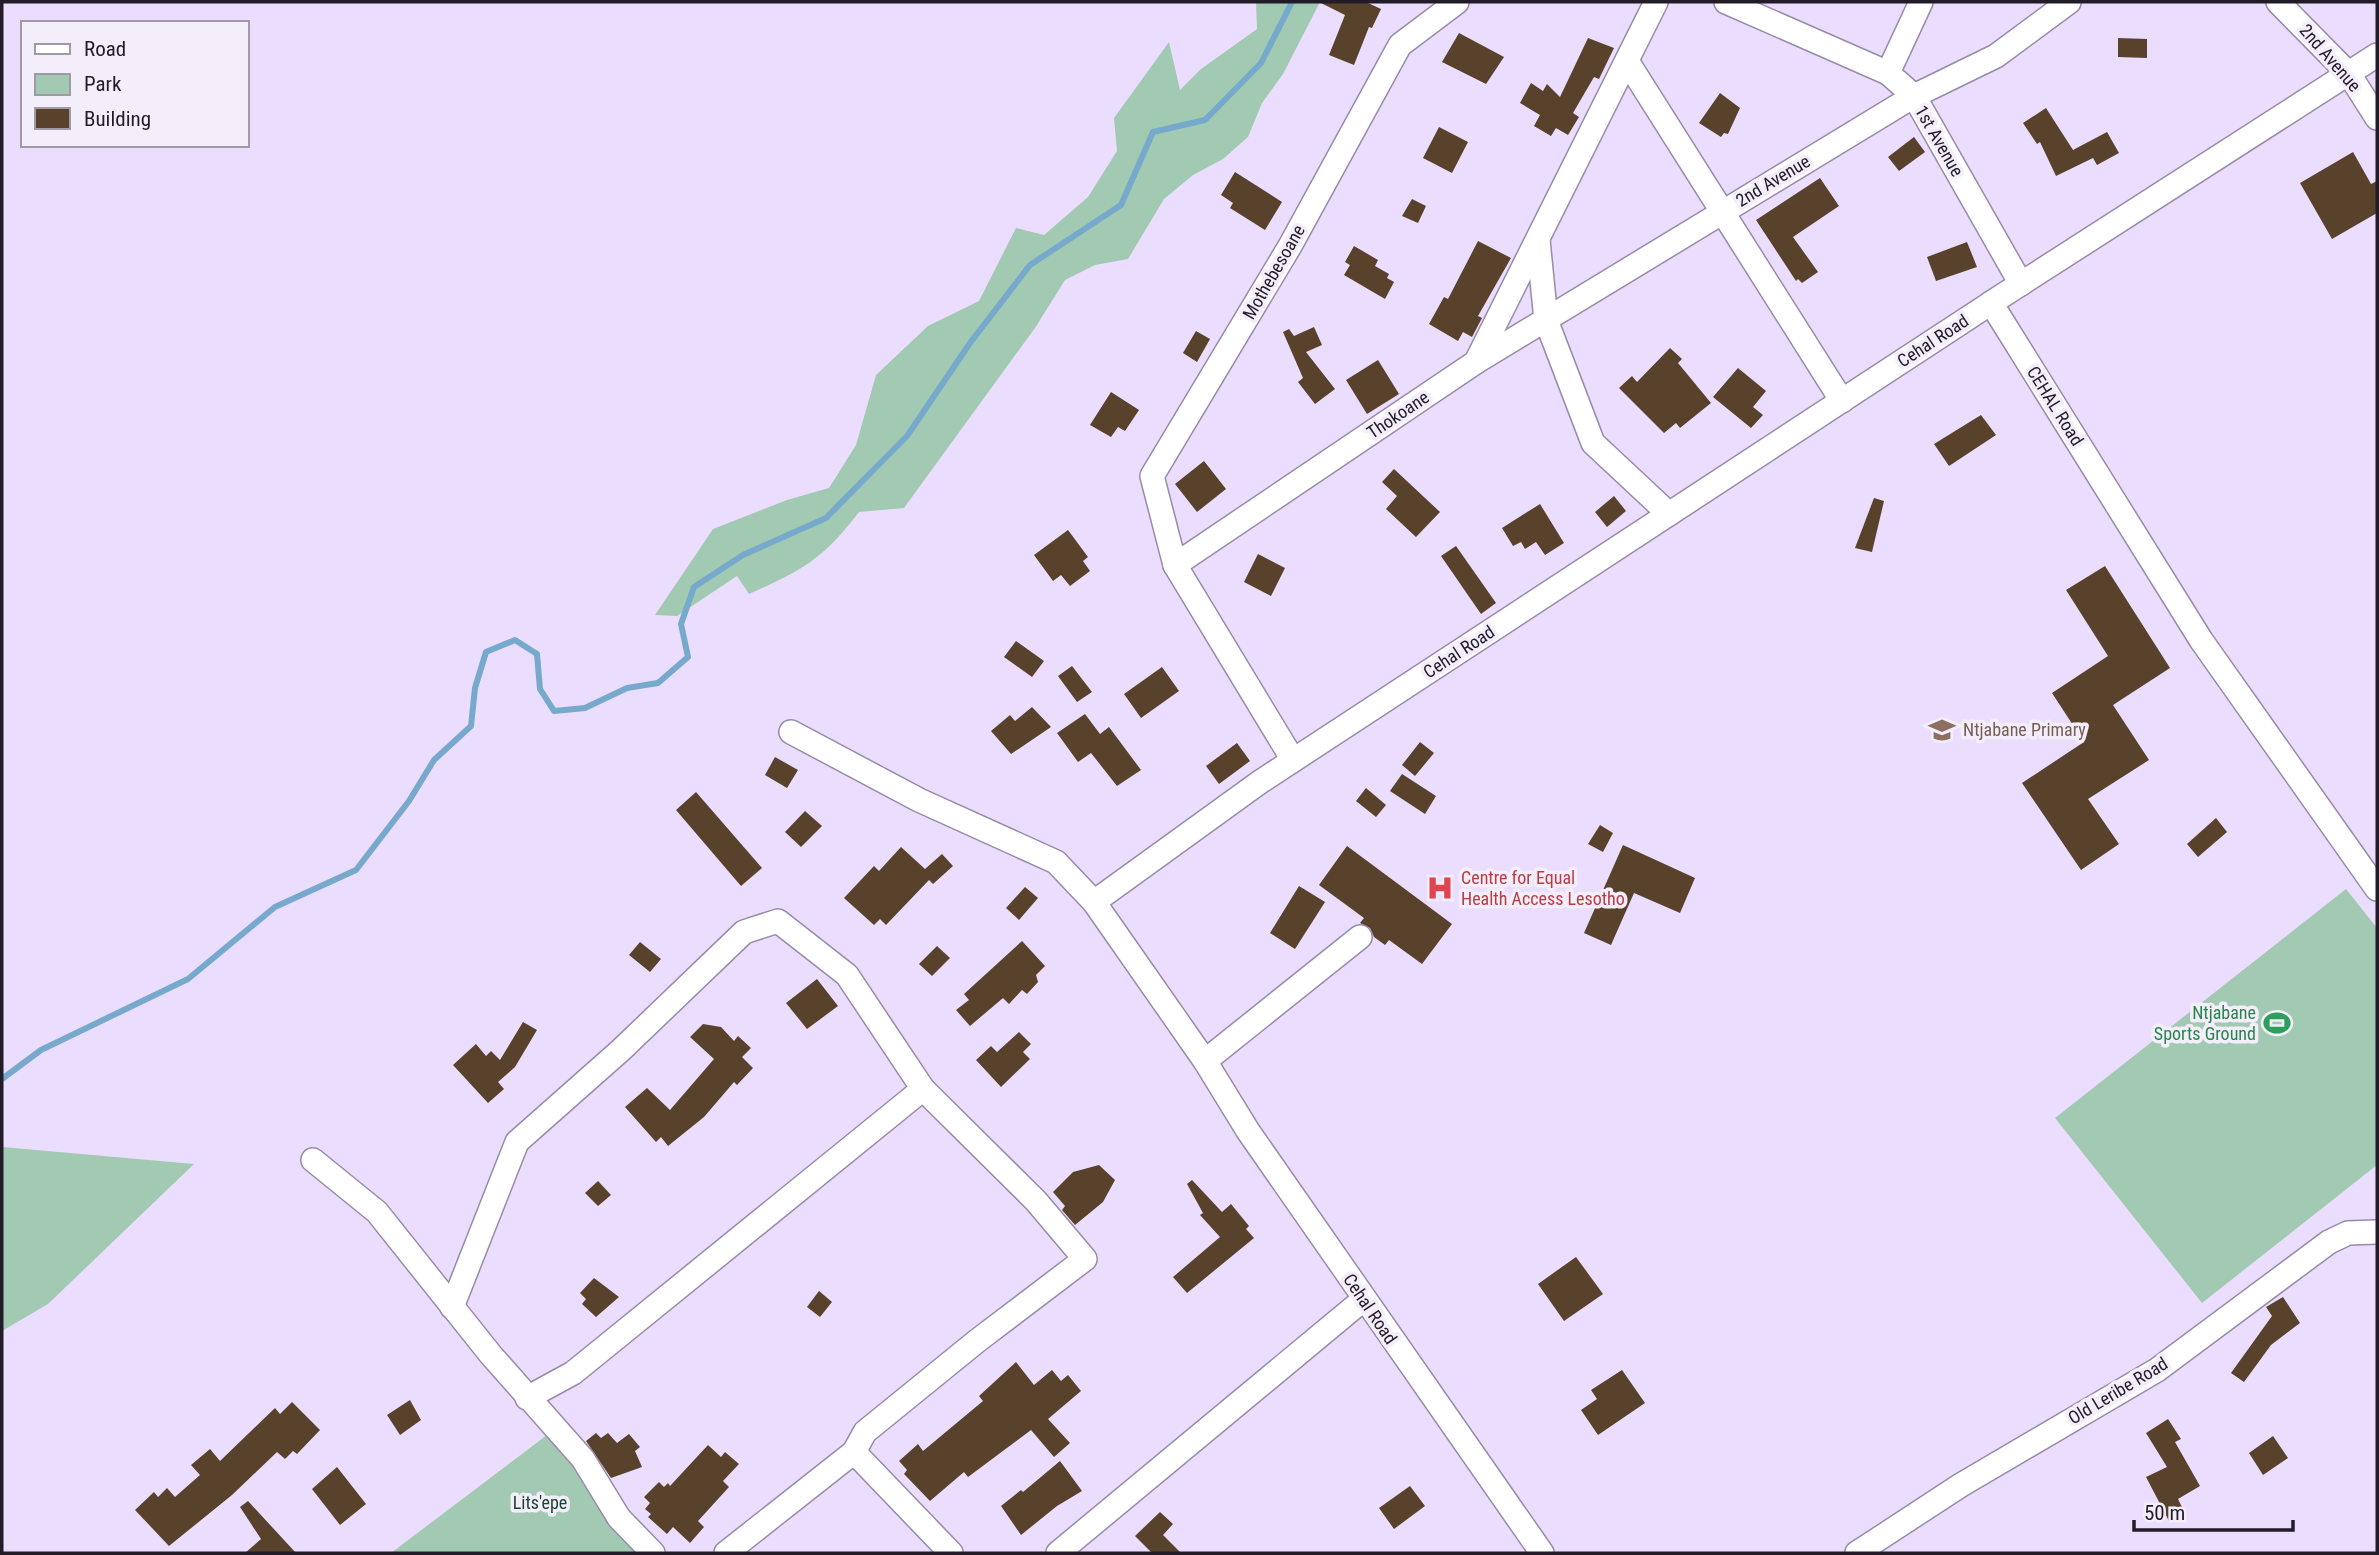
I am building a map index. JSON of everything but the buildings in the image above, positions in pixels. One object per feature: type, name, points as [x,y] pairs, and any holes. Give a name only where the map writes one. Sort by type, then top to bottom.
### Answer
[{"type":"street","name":"Mothebesoane","points":[[1175,565],[1152,476],[1290,246],[1400,45],[1457,2]]},
{"type":"street","name":"Thokoane","points":[[1175,565],[1476,362],[1656,2]]},
{"type":"street","name":"1st Avenue","points":[[1726,2],[1888,73],[1914,96],[2021,284]]},
{"type":"street","points":[[1888,73],[1921,2]]},
{"type":"street","name":"2nd Avenue","points":[[1476,362],[1914,96],[1996,56],[2069,2]]},
{"type":"street","name":"2nd Avenue","points":[[2278,2],[2349,74],[2377,118]]},
{"type":"street","points":[[1991,303],[2377,55]]},
{"type":"street","points":[[1627,61],[1842,401]]},
{"type":"street","points":[[1538,240],[1546,320],[1593,443],[1670,514]]},
{"type":"street","name":"Cehal Road","points":[[1542,1553],[1248,1131],[1205,1061],[1094,902],[1293,760],[1991,303]]},
{"type":"street","name":"CEHAL Road","points":[[1991,303],[2201,640],[2377,889]]},
{"type":"street","points":[[1175,565],[1293,760]]},
{"type":"street","points":[[791,732],[919,800],[1056,862],[1094,902]]},
{"type":"street","points":[[452,1307],[517,1142],[621,1050],[744,932],[778,922],[847,975],[923,1089],[1035,1201],[1085,1259],[977,1341],[865,1432],[854,1452],[726,1553]]},
{"type":"street","points":[[1205,1061],[1360,937]]},
{"type":"street","points":[[527,1398],[573,1373],[923,1089]]},
{"type":"street","points":[[313,1160],[377,1212],[527,1398],[583,1459],[619,1518],[653,1553]]},
{"type":"street","name":"Old Leribe Road","points":[[1857,1553],[1962,1485],[2157,1370],[2329,1242],[2348,1233],[2377,1232]]},
{"type":"street","points":[[1058,1553],[1364,1299]]},
{"type":"street","points":[[854,1452],[951,1553]]},
{"type":"green space","points":[[1256,2],[1320,2],[1283,74],[1262,103],[1248,137],[1223,159],[1193,175],[1164,199],[1128,259],[1095,265],[1065,280],[1035,328],[904,508],[859,512],[811,562],[749,594],[737,576],[677,616],[655,615],[713,529],[787,500],[829,488],[856,445],[876,375],[928,326],[979,301],[1016,228],[1044,235],[1088,197],[1117,151],[1114,118],[1169,42],[1180,90],[1201,69],[1257,29]]},
{"type":"green space","name":"Ntjabane Sports Ground","points":[[2346,889],[2377,928],[2377,1165],[2202,1303],[2055,1118]]},
{"type":"green space","points":[[2,1147],[194,1164],[48,1304],[2,1331]]},
{"type":"green space","name":"Lits'epe","points":[[551,1432],[637,1553],[391,1553]]},
{"type":"waterway","points":[[2,1079],[41,1050],[188,979],[275,907],[356,870],[409,801],[434,760],[471,726],[475,688],[486,652],[515,640],[537,654],[540,689],[554,711],[585,708],[627,688],[658,683],[688,657],[681,624],[694,587],[743,555],[826,518],[907,436],[970,343],[1030,265],[1121,205],[1153,132],[1205,120],[1261,63],[1292,2]]},
{"type":"place","name":"Ntjabane Primary","points":[[1942,730]]},
{"type":"place","name":"Centre for Equal Health Access Lesotho","points":[[1440,888]]},
{"type":"place","name":"Ntjabane Sports Ground","points":[[2277,1023]]}]
